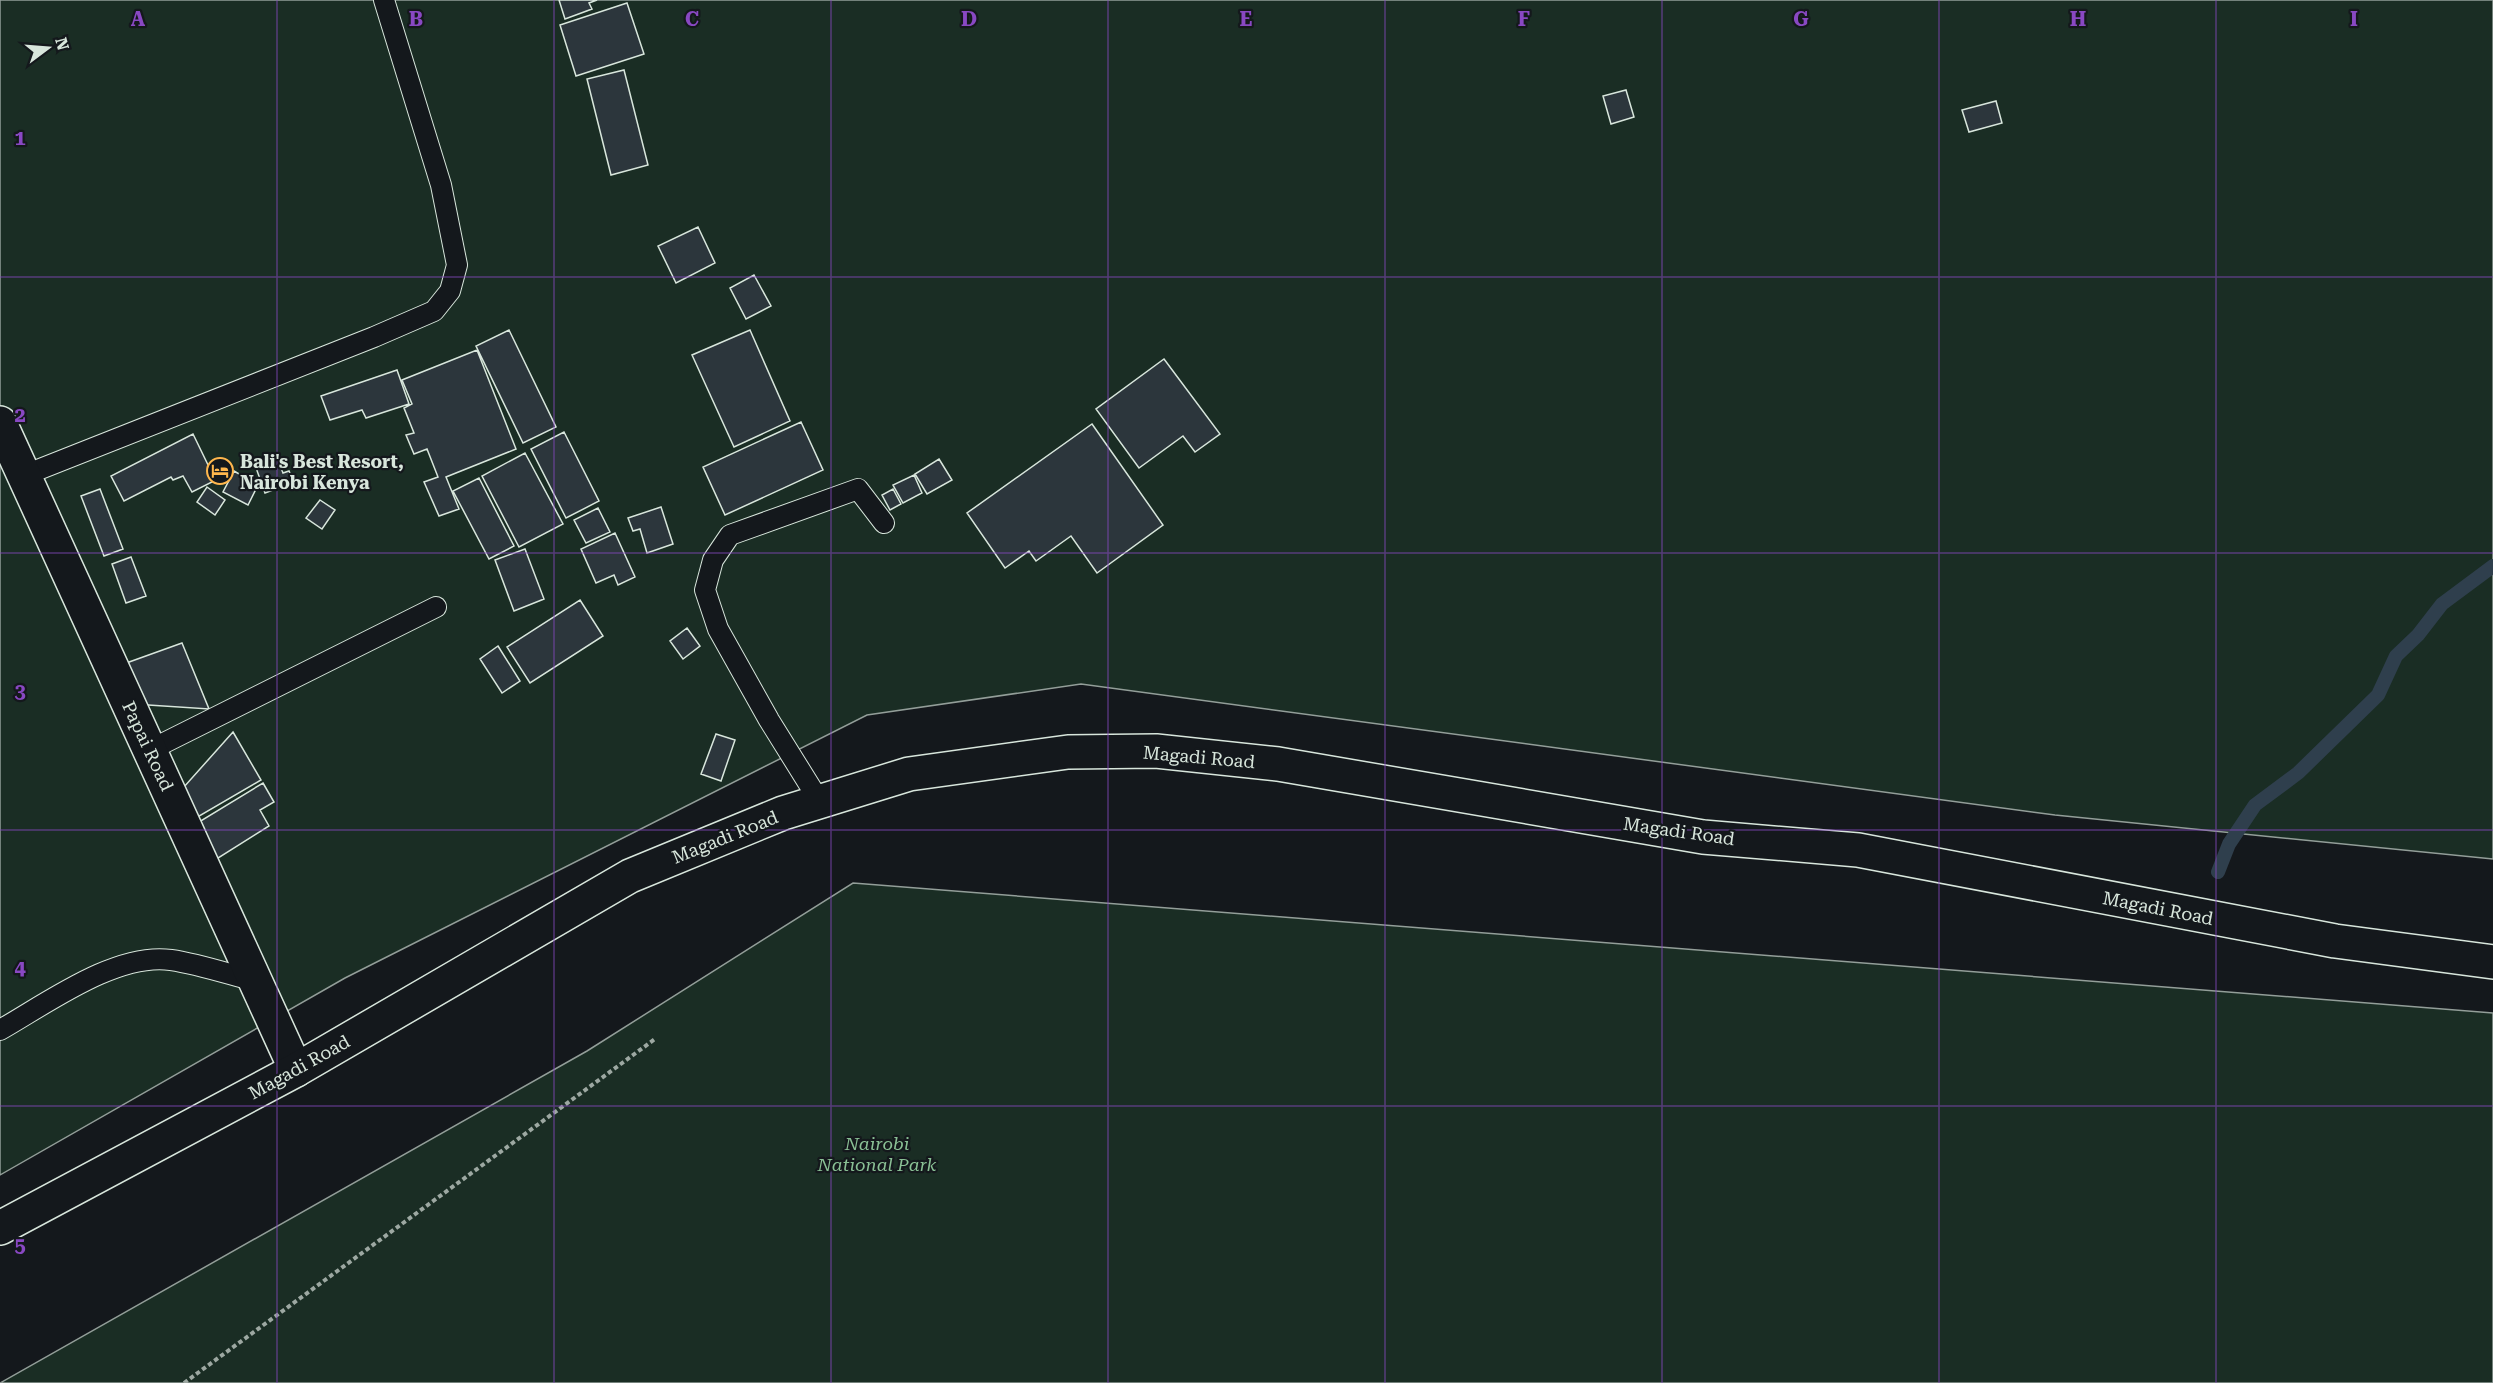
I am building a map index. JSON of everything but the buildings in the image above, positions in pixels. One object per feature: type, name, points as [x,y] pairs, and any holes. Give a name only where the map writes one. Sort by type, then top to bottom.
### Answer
[{"type":"main road","name":"Papai Road","points":[[0,423],[296,1070]]},
{"type":"main road","name":"Magadi Road","points":[[0,1228],[296,1070],[630,876],[783,813],[909,774],[1068,752],[1167,752],[1278,764],[1704,837],[1858,850],[2335,941],[2493,962]]},
{"type":"lane","points":[[25,475],[374,337],[434,311],[450,291],[457,265],[441,185],[384,0]]},
{"type":"lane","points":[[820,802],[769,720],[718,629],[705,590],[714,560],[730,535],[858,489],[884,523]]},
{"type":"lane","points":[[150,750],[436,607]]},
{"type":"lane","points":[[0,1030],[99,973],[136,961],[170,959],[255,981]]},
{"type":"path","points":[[184,1383],[655,1039]]},
{"type":"green space","points":[[0,0],[2493,0],[2493,859],[2055,815],[1081,684],[867,715],[345,978],[0,1175]]},
{"type":"green space","name":"Nairobi National Park","points":[[853,883],[2493,1013],[2493,1383],[0,1383],[587,1051]]},
{"type":"waterway","points":[[2218,872],[2229,844],[2255,805],[2298,773],[2378,695],[2396,656],[2418,635],[2442,604],[2493,566]]},
{"type":"place","name":"Bali's Best Resort, Nairobi Kenya","points":[[220,471]]}]
